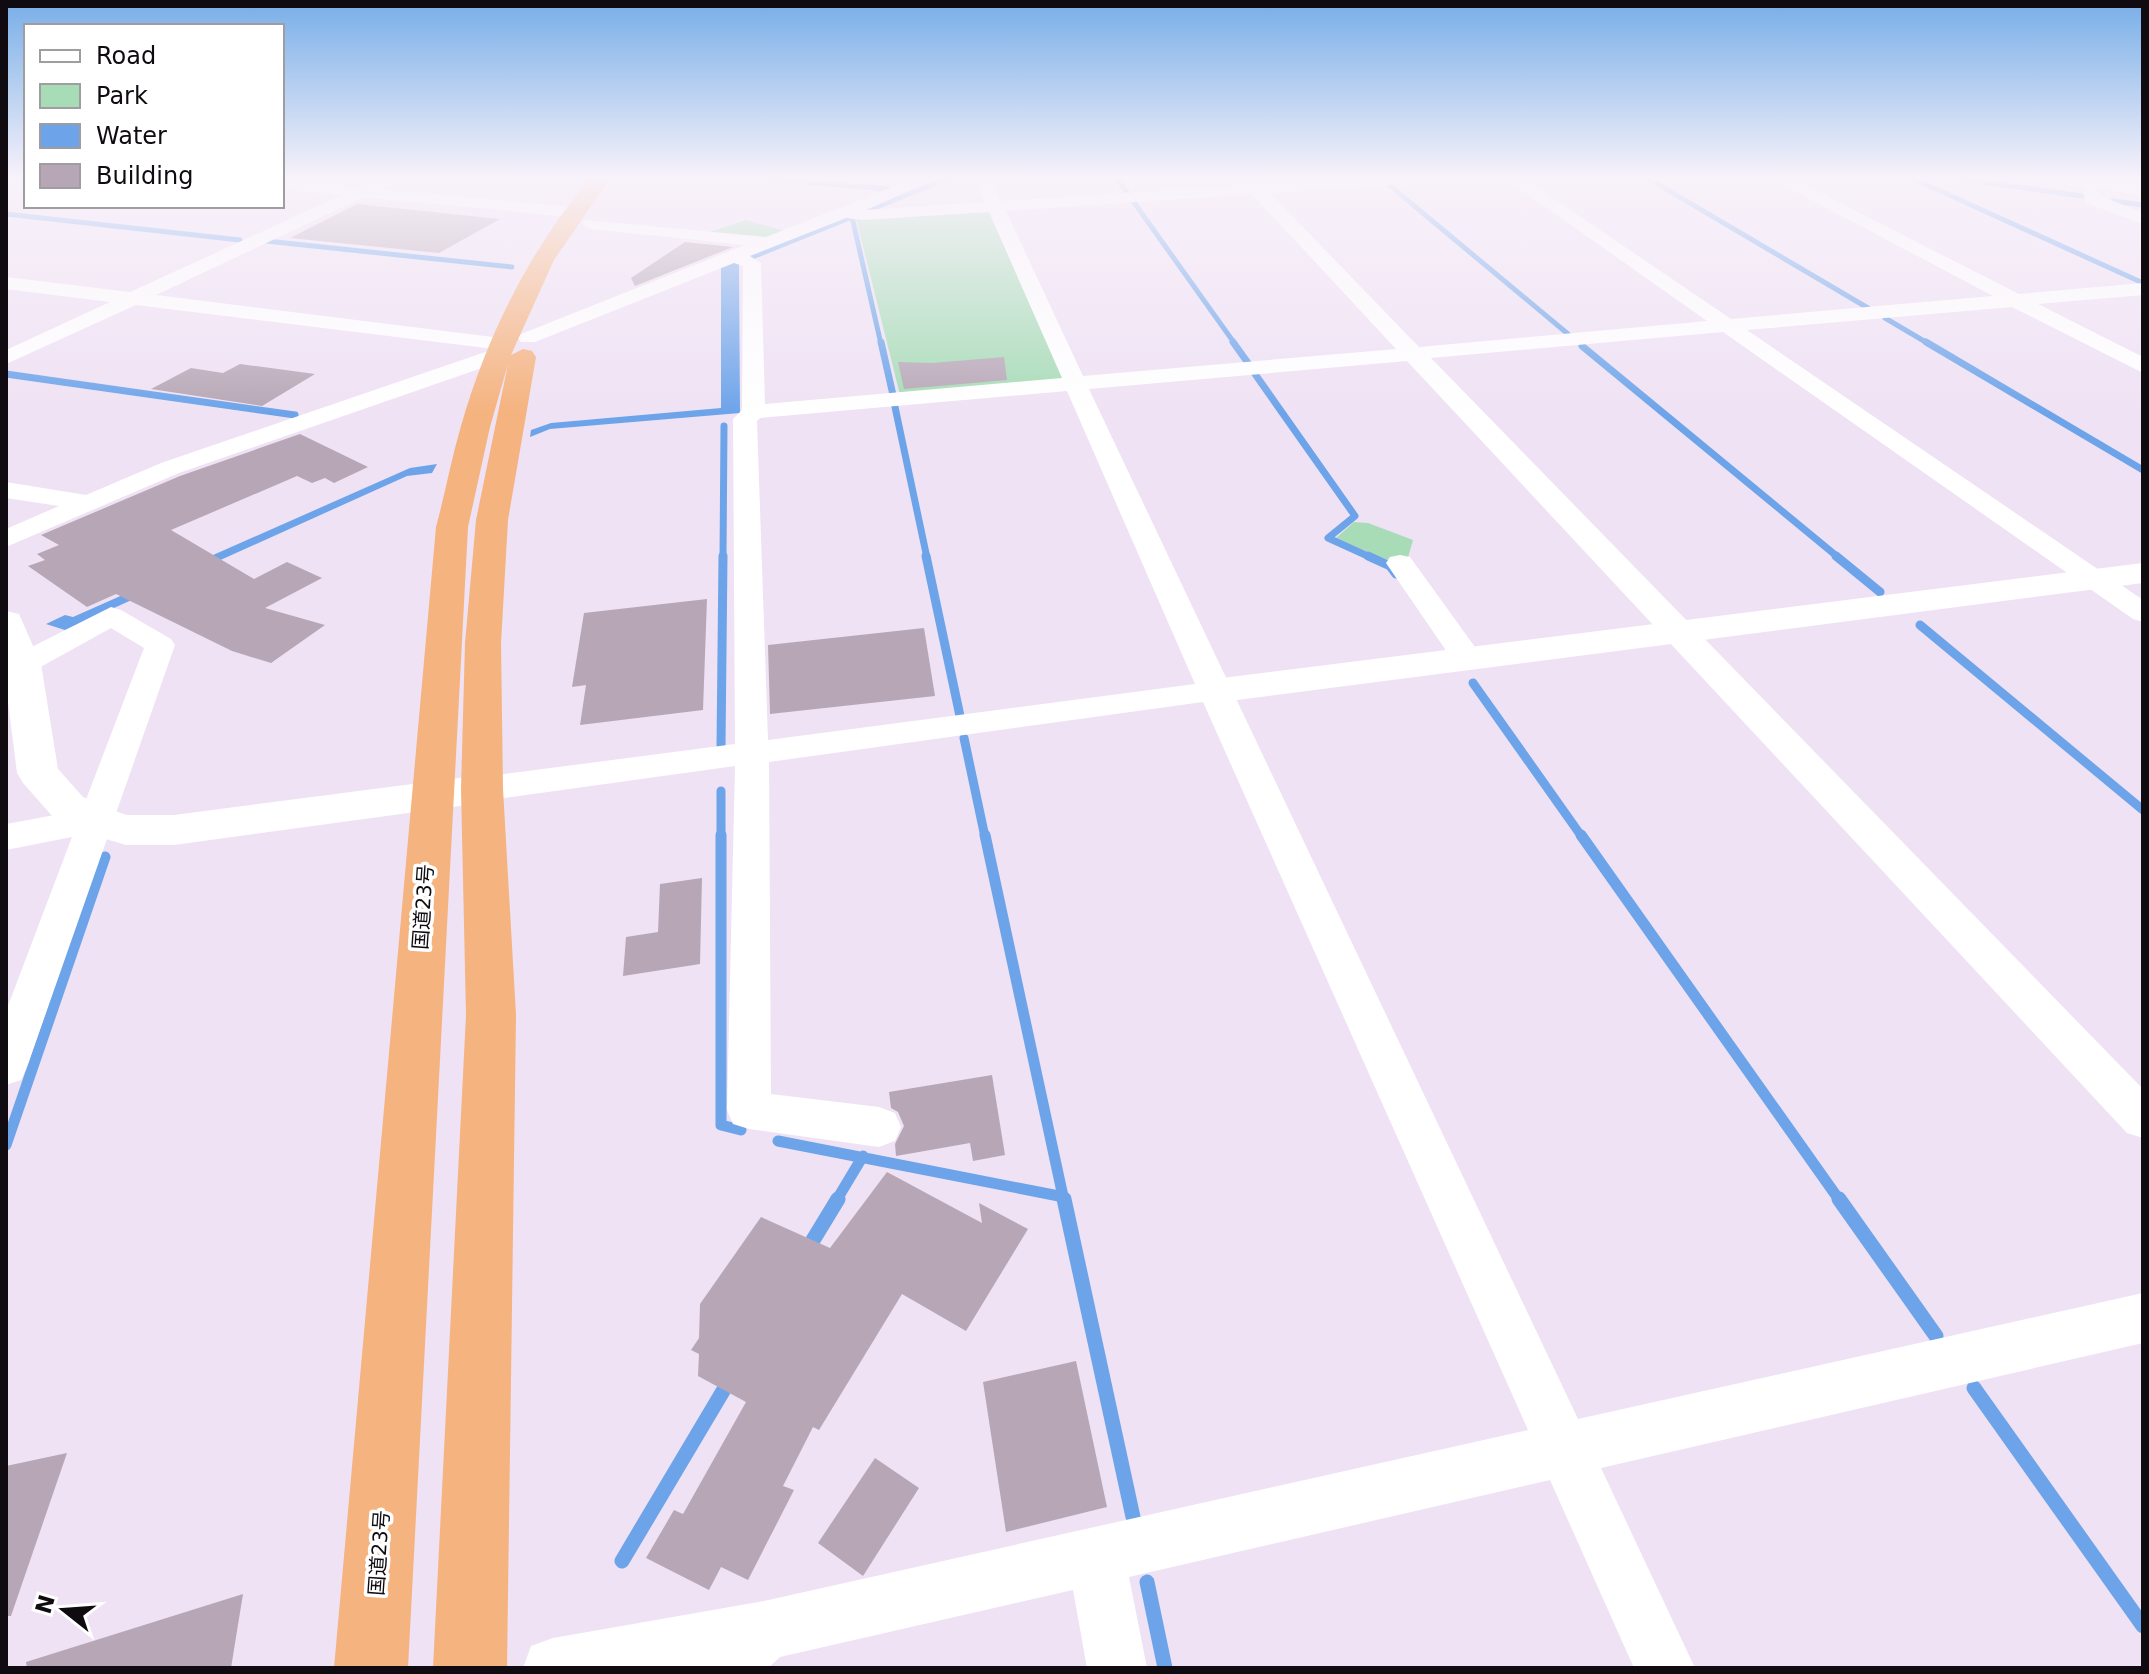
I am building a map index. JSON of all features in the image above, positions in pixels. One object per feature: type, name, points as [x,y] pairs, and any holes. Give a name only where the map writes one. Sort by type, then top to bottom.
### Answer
[{"type":"highway","name":"国道23号","points":[[371,1668],[452,527],[478,415],[509,346],[568,257]]},
{"type":"highway","name":"国道23号","points":[[470,1668],[491,1015],[482,789],[483,643],[492,520],[503,451],[509,346]]},
{"type":"street","points":[[6,358],[220,257]]},
{"type":"street","points":[[6,539],[170,468],[748,257]]},
{"type":"street","points":[[1018,257],[1214,691],[1665,1668]]},
{"type":"street","points":[[1321,257],[2143,1119]]},
{"type":"street","points":[[1627,257],[2143,613]]},
{"type":"street","points":[[1932,257],[2143,366]]},
{"type":"street","points":[[744,260],[754,412]]},
{"type":"street","points":[[6,283],[509,346]]},
{"type":"street","points":[[879,1127],[749,1110],[752,753],[745,419],[754,412],[2143,289]]},
{"type":"street","points":[[6,490],[87,503]]},
{"type":"street","points":[[1400,563],[1469,661]]},
{"type":"street","points":[[6,622],[38,773],[68,807],[94,820],[126,830],[174,830],[1214,691],[2143,573]]},
{"type":"street","points":[[6,1067],[160,645],[111,616],[14,668]]},
{"type":"street","points":[[6,837],[94,820]]},
{"type":"street","points":[[553,1668],[744,1650],[1096,1556],[2143,1318]]},
{"type":"street","points":[[1096,1556],[1117,1668]]},
{"type":"green space","points":[[866,257],[1012,257],[1066,378],[900,395]]},
{"type":"green space","points":[[1354,522],[1368,523],[1413,540],[1407,561],[1390,561],[1335,539]]},
{"type":"water","points":[[743,257],[759,257],[739,265],[740,413],[550,429],[530,437],[531,430],[551,423],[721,408],[721,266]]},
{"type":"water","points":[[437,464],[432,473],[407,476],[65,630],[46,624],[65,615],[73,617],[410,468]]},
{"type":"building","points":[[662,257],[708,257],[635,286],[631,278]]},
{"type":"building","points":[[1004,357],[1007,380],[904,389],[898,362],[932,363]]},
{"type":"building","points":[[240,364],[315,374],[262,406],[151,389],[191,368],[223,373]]},
{"type":"building","points":[[300,434],[368,467],[334,483],[325,478],[312,483],[297,476],[171,530],[254,579],[287,562],[322,578],[265,608],[325,625],[271,663],[232,651],[116,594],[87,607],[28,566],[45,560],[37,554],[59,545],[41,535],[180,476]]},
{"type":"building","points":[[707,599],[703,710],[580,725],[586,685],[572,687],[584,613]]},
{"type":"building","points":[[924,628],[935,696],[770,714],[768,645]]},
{"type":"building","points":[[702,878],[700,964],[623,976],[626,937],[658,932],[660,884]]},
{"type":"building","points":[[992,1075],[1005,1155],[973,1161],[970,1143],[896,1156],[895,1144],[904,1126],[898,1112],[891,1108],[889,1092]]},
{"type":"building","points":[[887,1172],[982,1223],[979,1203],[1028,1229],[966,1331],[902,1294],[819,1430],[813,1427],[783,1486],[794,1490],[748,1580],[721,1567],[709,1590],[646,1558],[674,1510],[683,1514],[746,1402],[698,1376],[699,1354],[691,1350],[699,1338],[700,1304],[761,1217],[830,1248]]},
{"type":"building","points":[[1076,1361],[1107,1507],[1006,1532],[983,1382]]},
{"type":"building","points":[[67,1453],[11,1616],[6,1616],[6,1466]]},
{"type":"building","points":[[875,1458],[919,1488],[863,1576],[818,1543]]},
{"type":"building","points":[[243,1594],[231,1668],[27,1668],[26,1662]]},
{"type":"waterway","points":[[419,257],[512,267]]},
{"type":"waterway","points":[[861,257],[881,344]]},
{"type":"waterway","points":[[1173,257],[1235,344]]},
{"type":"waterway","points":[[1476,257],[1568,334]]},
{"type":"waterway","points":[[1782,257],[1868,308]]},
{"type":"waterway","points":[[2086,257],[2143,283]]},
{"type":"waterway","points":[[1885,318],[1929,344]]},
{"type":"waterway","points":[[881,342],[893,395]]},
{"type":"waterway","points":[[1233,342],[1248,363]]},
{"type":"waterway","points":[[1926,342],[2143,470]]},
{"type":"waterway","points":[[1582,346],[1839,558]]},
{"type":"waterway","points":[[6,374],[295,415]]},
{"type":"waterway","points":[[1255,374],[1355,516],[1328,538],[1372,558]]},
{"type":"waterway","points":[[895,407],[927,558]]},
{"type":"waterway","points":[[723,558],[724,426]]},
{"type":"waterway","points":[[721,746],[723,556]]},
{"type":"waterway","points":[[926,556],[960,716]]},
{"type":"waterway","points":[[1368,556],[1390,566],[1396,574]]},
{"type":"waterway","points":[[1836,556],[1880,592]]},
{"type":"waterway","points":[[1920,625],[2143,810]]},
{"type":"waterway","points":[[1473,683],[1582,837]]},
{"type":"waterway","points":[[964,738],[985,837]]},
{"type":"waterway","points":[[721,791],[721,1125],[741,1130]]},
{"type":"waterway","points":[[985,835],[1063,1197]]},
{"type":"waterway","points":[[1581,835],[1840,1201]]},
{"type":"waterway","points":[[6,1145],[105,857]]},
{"type":"waterway","points":[[778,1141],[862,1157]]},
{"type":"waterway","points":[[836,1201],[862,1157]]},
{"type":"waterway","points":[[862,1157],[1063,1197]]},
{"type":"waterway","points":[[1063,1197],[1064,1201]]},
{"type":"waterway","points":[[807,1250],[838,1199]]},
{"type":"waterway","points":[[1064,1199],[1133,1517]]},
{"type":"waterway","points":[[1839,1199],[1936,1336]]},
{"type":"waterway","points":[[622,1561],[729,1381]]},
{"type":"waterway","points":[[1974,1388],[2143,1626]]},
{"type":"waterway","points":[[1147,1582],[1165,1668]]}]
